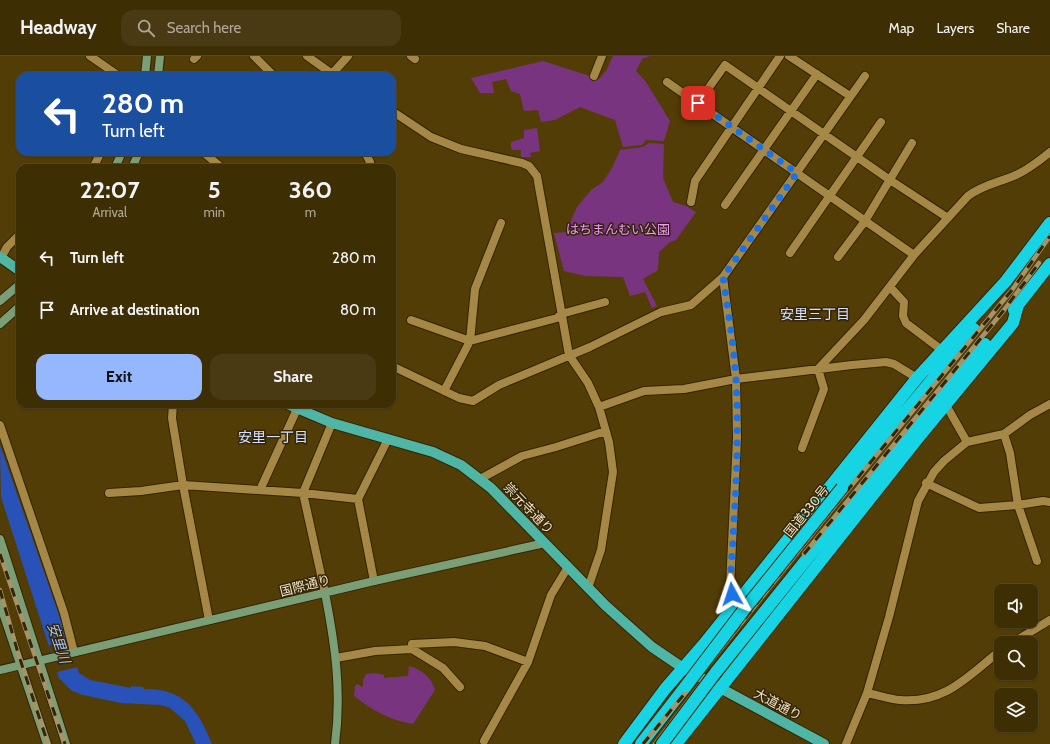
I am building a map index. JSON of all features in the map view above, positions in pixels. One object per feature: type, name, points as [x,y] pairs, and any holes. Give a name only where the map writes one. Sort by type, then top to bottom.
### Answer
[{"type":"highway","name":"国道330号","points":[[641,744],[743,611],[842,488],[999,299],[1032,256],[1050,224]]},
{"type":"highway","points":[[624,744],[683,668],[704,644],[918,378],[1006,281],[1050,224]]},
{"type":"highway","points":[[662,744],[716,672],[855,499],[1018,305],[1050,264]]},
{"type":"highway","points":[[676,744],[1013,323],[1018,305]]},
{"type":"main road","points":[[145,72],[147,56]]},
{"type":"main road","points":[[158,72],[160,56]]},
{"type":"main road","points":[[1,257],[16,268]]},
{"type":"main road","points":[[0,301],[16,287]]},
{"type":"main road","points":[[0,324],[16,310]]},
{"type":"main road","name":"崇元寺通り","points":[[297,409],[332,423],[433,452],[460,465],[480,479],[588,588],[636,634],[683,668],[720,688]]},
{"type":"main road","points":[[0,539],[66,744]]},
{"type":"main road","name":"国際通り","points":[[39,660],[374,581],[545,543]]},
{"type":"main road","points":[[325,593],[336,658],[338,714],[335,744]]},
{"type":"main road","points":[[0,604],[47,744]]},
{"type":"main road","points":[[0,670],[39,660]]},
{"type":"main road","name":"大道通り","points":[[720,688],[824,744]]},
{"type":"street","points":[[90,56],[113,72]]},
{"type":"street","points":[[254,56],[270,72]]},
{"type":"street","points":[[307,56],[329,72]]},
{"type":"street","points":[[335,72],[348,56]]},
{"type":"street","points":[[594,76],[602,56]]},
{"type":"street","points":[[691,202],[695,181],[780,56]]},
{"type":"street","points":[[789,56],[850,96]]},
{"type":"street","points":[[698,103],[725,65],[890,180],[948,218]]},
{"type":"street","points":[[726,205],[817,74]]},
{"type":"street","points":[[396,368],[467,401],[473,401],[499,385],[590,347],[661,312],[691,305],[723,277],[865,76]]},
{"type":"street","points":[[667,82],[914,256]]},
{"type":"street","points":[[396,115],[431,137],[461,149],[522,163],[533,170],[537,176],[569,355],[588,383],[599,407],[606,431],[613,472],[601,550],[588,588]]},
{"type":"street","points":[[790,253],[881,122]]},
{"type":"street","points":[[838,257],[865,221],[912,143]]},
{"type":"street","points":[[818,369],[864,320],[914,256],[968,196],[976,190],[1016,175],[1032,167],[1050,152]]},
{"type":"street","points":[[207,156],[214,164]]},
{"type":"street","points":[[444,390],[470,341],[475,289],[501,223]]},
{"type":"street","points":[[1,257],[7,247],[16,238]]},
{"type":"street","points":[[723,277],[736,379],[736,490],[730,586],[732,594],[738,601]]},
{"type":"street","points":[[890,287],[904,302],[903,316],[906,323],[943,350]]},
{"type":"street","points":[[411,320],[470,341],[557,318],[561,314],[605,302]]},
{"type":"street","points":[[599,407],[644,391],[684,389],[736,379],[886,362],[894,364],[918,378]]},
{"type":"street","points":[[802,448],[824,389],[818,369]]},
{"type":"street","points":[[846,744],[867,693],[889,617],[916,508],[926,483],[944,461],[967,442],[1004,434],[1030,415],[1050,404]]},
{"type":"street","points":[[946,405],[967,442]]},
{"type":"street","points":[[173,408],[172,418],[183,485],[209,620]]},
{"type":"street","points":[[260,490],[297,409]]},
{"type":"street","points":[[325,593],[303,493],[332,423]]},
{"type":"street","points":[[0,425],[62,606],[73,652]]},
{"type":"street","points":[[480,479],[522,456],[606,431]]},
{"type":"street","points":[[1004,434],[1010,453],[1018,505],[1037,560]]},
{"type":"street","points":[[374,581],[358,499],[388,439]]},
{"type":"street","points":[[926,483],[979,508],[1018,505],[1043,501],[1050,502]]},
{"type":"street","points":[[109,494],[183,485],[303,493],[358,499]]},
{"type":"street","points":[[484,741],[528,662],[551,595],[568,567]]},
{"type":"street","points":[[1024,636],[1050,620]]},
{"type":"street","points":[[412,649],[412,644],[454,642],[485,646],[528,662]]},
{"type":"street","points":[[336,658],[375,651],[412,649],[443,668],[460,686]]},
{"type":"street","points":[[867,693],[900,700],[937,697],[948,692],[994,656]]},
{"type":"green space","points":[[613,56],[650,56],[642,59],[636,71],[646,82],[670,121],[664,141],[646,140],[642,145],[623,147],[615,120],[580,107],[555,120],[541,122],[538,110],[524,111],[520,94],[511,91],[506,79],[492,82],[494,93],[480,93],[471,78],[543,61],[599,79],[606,71]]},
{"type":"green space","points":[[537,128],[540,151],[530,153],[531,157],[521,157],[521,150],[513,150],[511,148],[511,142],[524,138],[524,130]]},
{"type":"green space","name":"はちまんむい公園","points":[[649,143],[664,144],[663,178],[673,202],[686,206],[696,212],[676,240],[670,242],[659,252],[658,270],[643,279],[657,306],[652,308],[645,292],[630,296],[623,277],[585,276],[564,271],[554,233],[566,232],[577,207],[591,190],[603,182],[612,168],[620,150],[643,147]]},
{"type":"green space","points":[[409,666],[418,669],[429,678],[435,690],[413,724],[396,720],[381,714],[354,696],[355,686],[357,684],[363,687],[363,680],[366,674],[374,673],[384,675],[384,678],[408,676]]},
{"type":"water","name":"安里川","points":[[0,445],[79,673],[90,680],[131,688],[131,686],[143,687],[144,689],[170,692],[188,703],[195,711],[212,744],[196,744],[185,721],[170,708],[161,705],[121,703],[83,695],[72,691],[59,678],[1,497]]},
{"type":"pier","points":[[68,640],[78,667],[57,672],[49,645]]},
{"type":"railway","points":[[643,744],[824,519],[1012,290],[1050,236]]},
{"type":"railway","points":[[804,554],[1004,310],[1039,263]]},
{"type":"railway","points":[[0,554],[65,744]]},
{"type":"railway","points":[[0,590],[18,653],[48,744]]},
{"type":"railway","points":[[655,744],[703,681]]},
{"type":"district","name":"安里三丁目","points":[[815,314]]},
{"type":"district","name":"安里一丁目","points":[[273,437]]},
{"type":"route","points":[[698,103],[797,173],[723,277],[736,379],[736,490],[730,586],[732,594]]}]
